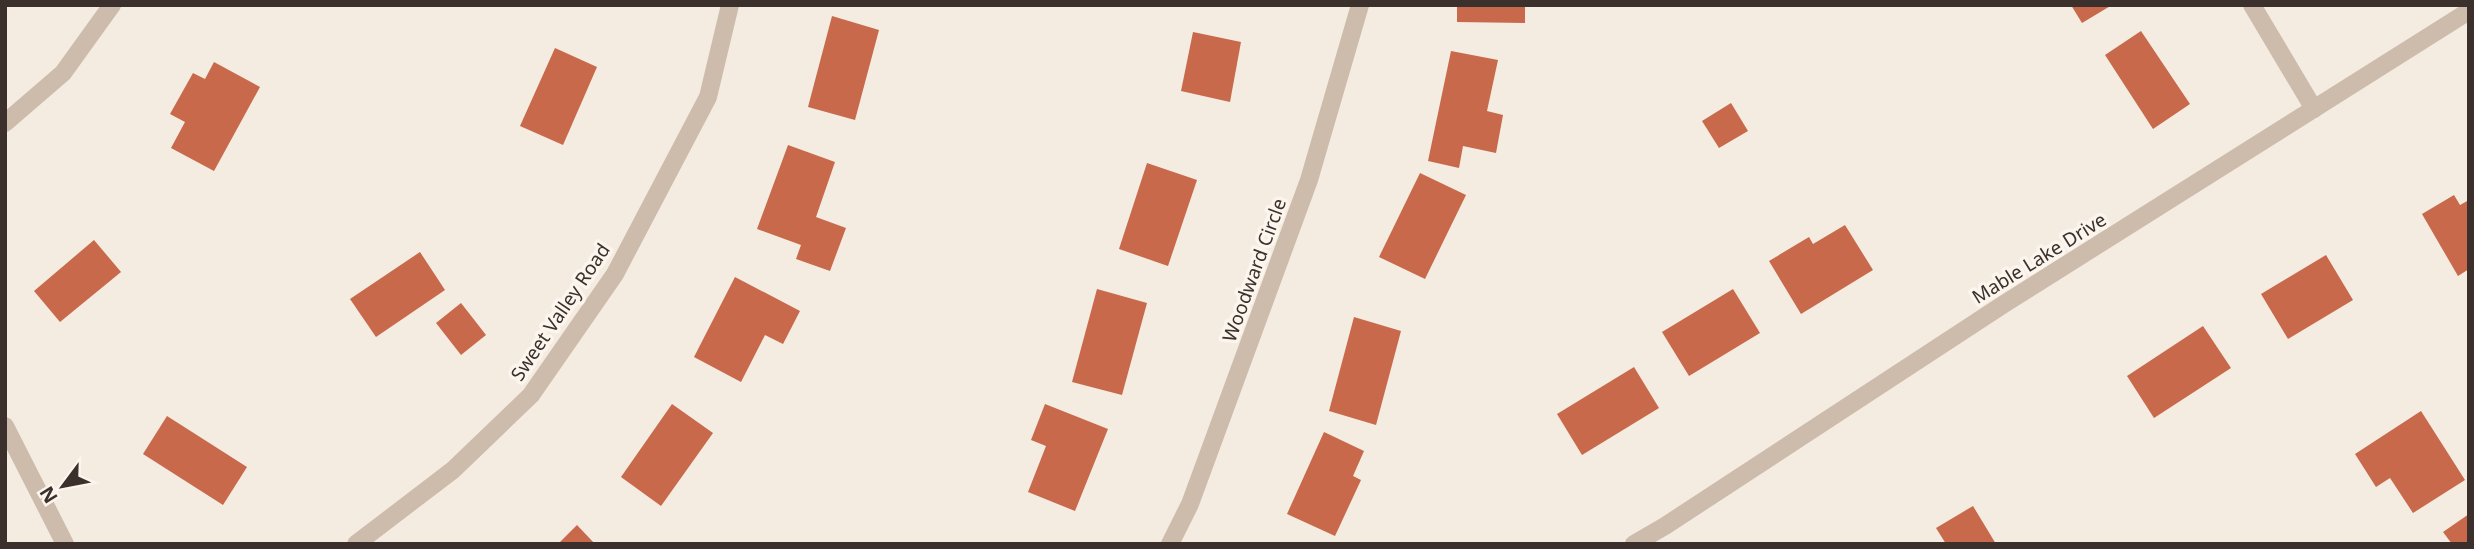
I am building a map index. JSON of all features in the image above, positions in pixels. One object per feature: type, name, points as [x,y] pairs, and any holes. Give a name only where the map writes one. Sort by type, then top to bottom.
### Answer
[{"type":"street","points":[[5,123],[63,72],[112,5]]},
{"type":"street","name":"Sweet Valley Road","points":[[356,544],[453,470],[531,395],[615,274],[708,97],[730,5]]},
{"type":"street","name":"Woodward Circle","points":[[1170,544],[1190,504],[1309,180],[1360,5]]},
{"type":"street","points":[[2252,5],[2314,109]]},
{"type":"street","name":"Mable Lake Drive","points":[[1634,544],[2004,304],[2469,11]]},
{"type":"street","points":[[5,426],[65,544]]},
{"type":"building","points":[[1457,5],[1525,5],[1525,23],[1457,22]]},
{"type":"building","points":[[2071,5],[2112,5],[2082,23]]},
{"type":"building","points":[[832,16],[879,30],[855,120],[808,107]]},
{"type":"building","points":[[2141,31],[2190,104],[2153,129],[2105,55]]},
{"type":"building","points":[[1193,32],[1241,42],[1230,102],[1181,91]]},
{"type":"building","points":[[555,48],[597,67],[563,145],[520,126]]},
{"type":"building","points":[[1451,51],[1498,60],[1487,111],[1503,115],[1496,153],[1463,146],[1459,168],[1428,161]]},
{"type":"building","points":[[214,62],[260,87],[214,171],[171,148],[185,122],[170,114],[193,73],[205,79]]},
{"type":"building","points":[[1731,103],[1748,131],[1719,148],[1702,121]]},
{"type":"building","points":[[788,145],[835,162],[816,217],[846,228],[830,271],[796,259],[801,245],[757,229]]},
{"type":"building","points":[[1147,163],[1197,180],[1168,266],[1119,249]]},
{"type":"building","points":[[1420,173],[1466,195],[1425,279],[1379,257]]},
{"type":"building","points":[[2454,195],[2460,205],[2469,200],[2469,269],[2458,276],[2422,214]]},
{"type":"building","points":[[1845,225],[1873,270],[1801,314],[1769,261],[1809,237],[1813,244]]},
{"type":"building","points":[[94,240],[121,272],[60,322],[34,291]]},
{"type":"building","points":[[420,252],[445,290],[376,337],[350,299]]},
{"type":"building","points":[[2326,255],[2353,300],[2288,339],[2261,294]]},
{"type":"building","points":[[735,277],[800,311],[783,344],[765,335],[741,382],[694,357]]},
{"type":"building","points":[[1097,289],[1147,303],[1122,395],[1072,382]]},
{"type":"building","points":[[1733,289],[1760,333],[1689,376],[1662,332]]},
{"type":"building","points":[[461,303],[486,335],[461,355],[436,323]]},
{"type":"building","points":[[1354,317],[1401,331],[1376,425],[1329,411]]},
{"type":"building","points":[[2203,326],[2231,368],[2154,418],[2127,376]]},
{"type":"building","points":[[1634,367],[1659,408],[1582,455],[1557,414]]},
{"type":"building","points":[[672,404],[713,433],[661,506],[621,477]]},
{"type":"building","points":[[1045,404],[1108,429],[1075,511],[1028,492],[1046,446],[1031,440]]},
{"type":"building","points":[[2421,411],[2465,480],[2413,513],[2390,478],[2376,487],[2355,454]]},
{"type":"building","points":[[167,416],[247,467],[223,505],[143,454]]},
{"type":"building","points":[[1324,432],[1364,451],[1353,476],[1361,480],[1335,536],[1287,514]]},
{"type":"building","points":[[1973,506],[1996,544],[1946,544],[1936,528]]},
{"type":"building","points":[[2469,514],[2469,544],[2452,544],[2443,532]]},
{"type":"building","points":[[577,525],[595,544],[558,544]]}]
